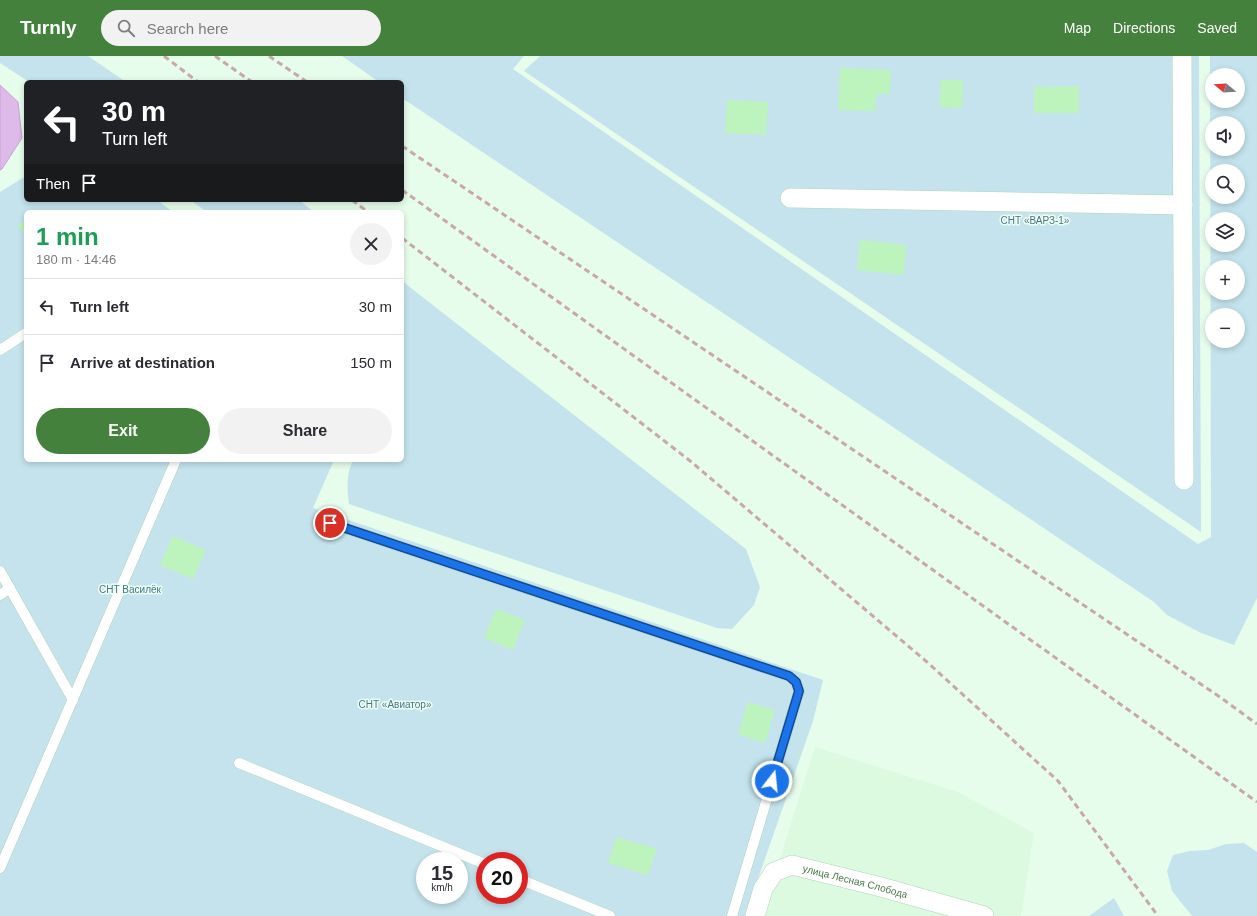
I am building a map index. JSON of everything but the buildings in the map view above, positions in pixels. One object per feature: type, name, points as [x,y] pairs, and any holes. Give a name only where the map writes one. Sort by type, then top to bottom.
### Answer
[{"type":"street","points":[[1182,56],[1184,480]]},
{"type":"street","points":[[790,198],[1183,204]]},
{"type":"street","name":"улица Лесная Слобода","points":[[755,916],[763,889],[774,872],[792,865],[880,887],[984,916]]},
{"type":"lane","points":[[0,350],[24,334]]},
{"type":"lane","points":[[0,868],[175,462]]},
{"type":"lane","points":[[330,523],[789,676],[796,682],[799,691],[732,916]]},
{"type":"lane","points":[[0,571],[73,700]]},
{"type":"lane","points":[[0,595],[10,588]]},
{"type":"lane","points":[[239,763],[476,860]]},
{"type":"lane","points":[[528,882],[610,916]]},
{"type":"shaded area","points":[[0,85],[18,102],[22,138],[0,170]]},
{"type":"shaded area","points":[[815,747],[958,792],[1034,833],[1021,916],[763,916]]},
{"type":"green space","points":[[0,56],[88,56],[123,80],[26,80],[0,63]]},
{"type":"green space","points":[[342,56],[524,56],[513,69],[1198,544],[1211,537],[1211,348],[1245,348],[1245,308],[1211,308],[1211,300],[1245,300],[1245,260],[1210,260],[1210,252],[1245,252],[1245,212],[1210,212],[1210,204],[1245,204],[1245,164],[1210,164],[1210,156],[1245,156],[1245,116],[1210,116],[1210,108],[1245,108],[1245,68],[1210,68],[1210,56],[1257,56],[1257,598],[1234,645],[1201,633],[1167,615],[1154,602],[404,99],[404,80],[376,80]]},
{"type":"green space","name":"СНТ «ВАРЗ-1»","points":[[540,56],[1199,56],[1201,532],[524,71]]},
{"type":"green space","name":"СНТ «Авиатор»","points":[[24,177],[24,202],[160,202],[170,210],[24,210],[24,462],[333,462],[313,508],[823,680],[813,721],[745,916],[0,916],[0,192]]},
{"type":"green space","points":[[193,202],[302,202],[312,210],[204,210]]},
{"type":"green space","points":[[404,283],[746,549],[760,587],[754,605],[732,629],[717,628],[349,504],[349,471],[352,462],[404,462]]},
{"type":"green space","points":[[1244,843],[1257,852],[1257,916],[1192,916],[1172,891],[1167,871],[1173,855],[1190,851],[1208,850],[1226,844]]},
{"type":"green space","points":[[1114,898],[1124,916],[1089,916]]},
{"type":"railway","points":[[164,56],[195,80]]},
{"type":"railway","points":[[215,56],[249,80]]},
{"type":"railway","points":[[269,56],[304,80]]},
{"type":"railway","points":[[404,147],[1217,695],[1257,724]]},
{"type":"railway","points":[[404,191],[1257,802]]},
{"type":"railway","points":[[355,202],[365,210]]},
{"type":"railway","points":[[404,240],[689,460],[927,662],[1058,781],[1158,916]]},
{"type":"route","points":[[330,523],[789,676],[796,682],[799,691],[772,781]]},
{"type":"park label","name":"СНТ Василёк","points":[[130,589]]}]
